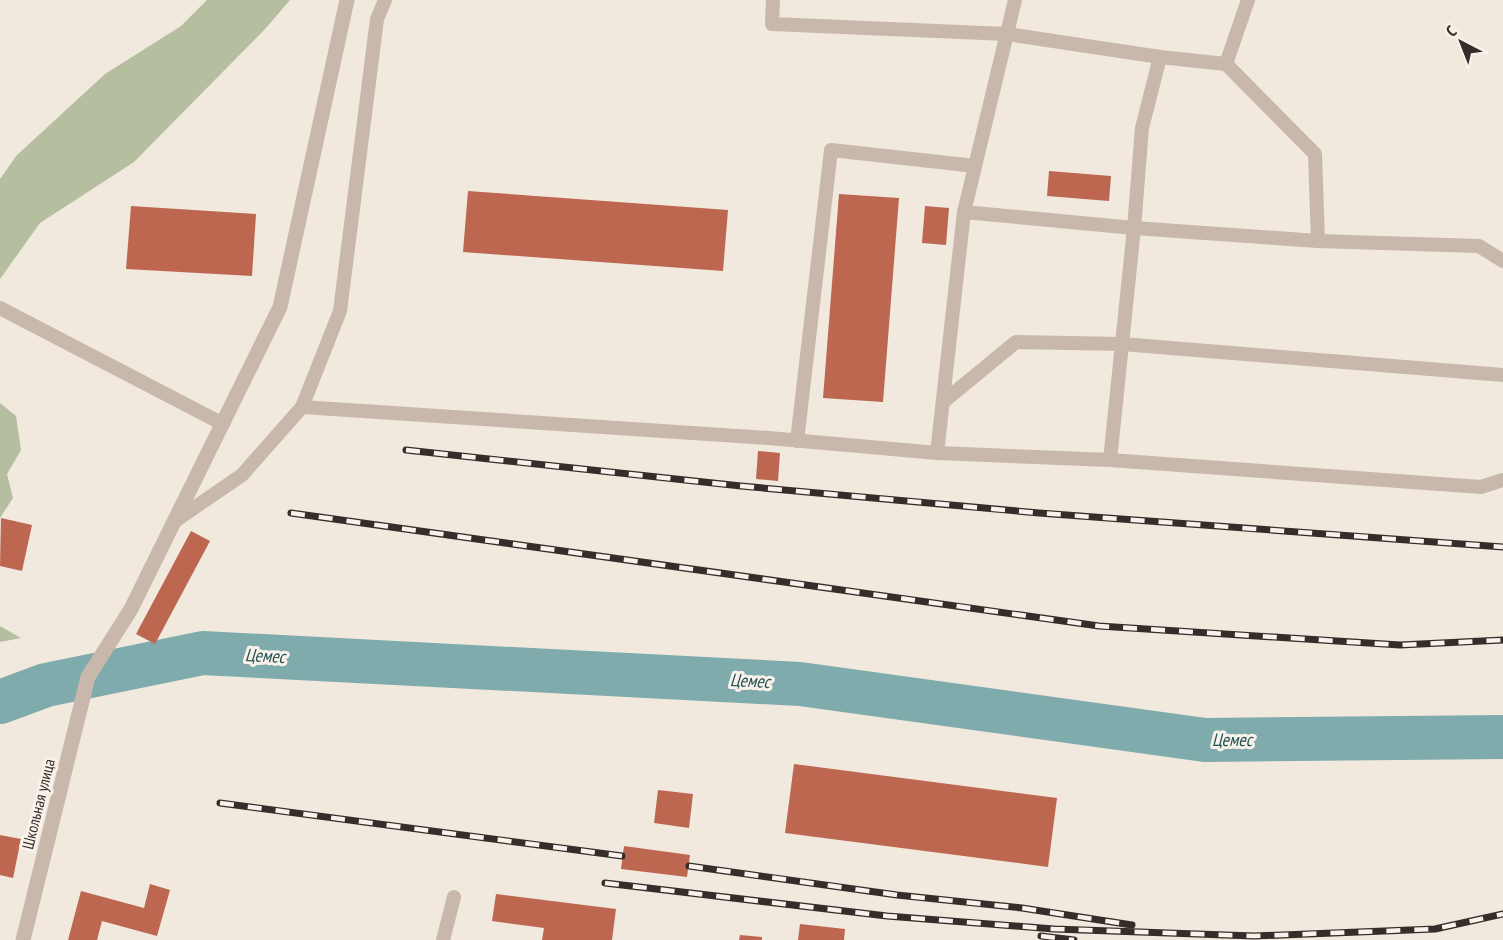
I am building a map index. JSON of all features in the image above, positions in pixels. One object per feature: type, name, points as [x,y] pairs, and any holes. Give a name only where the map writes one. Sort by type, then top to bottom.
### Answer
[{"type":"street","name":"Школьная улица","points":[[23,940],[88,677],[131,609],[280,307],[347,0]]},
{"type":"lane","points":[[175,521],[242,475],[302,406],[340,311],[377,19],[385,0]]},
{"type":"lane","points":[[773,0],[772,24],[1007,34],[1160,57],[1226,64],[1315,154],[1318,241]]},
{"type":"lane","points":[[937,453],[964,212],[1015,0]]},
{"type":"lane","points":[[1226,64],[1248,0]]},
{"type":"lane","points":[[1110,460],[1142,128],[1160,57]]},
{"type":"lane","points":[[797,441],[831,150],[975,166]]},
{"type":"lane","points":[[964,212],[1134,228],[1318,241],[1479,246],[1503,261]]},
{"type":"lane","points":[[0,308],[223,424]]},
{"type":"lane","points":[[943,402],[1016,342],[1122,344],[1503,375]]},
{"type":"lane","points":[[302,406],[937,453],[1110,460],[1481,487],[1503,480]]},
{"type":"lane","points":[[443,940],[454,897]]},
{"type":"green space","points":[[207,0],[290,0],[266,28],[134,162],[40,223],[0,279],[0,179],[16,156],[105,74],[181,26]]},
{"type":"green space","points":[[0,403],[16,416],[21,450],[7,474],[13,498],[0,518]]},
{"type":"green space","points":[[0,626],[21,638],[0,642]]},
{"type":"building","points":[[1049,171],[1111,176],[1109,201],[1047,196]]},
{"type":"building","points":[[468,191],[728,210],[723,271],[463,252]]},
{"type":"building","points":[[839,194],[899,198],[883,402],[823,398]]},
{"type":"building","points":[[131,206],[256,214],[252,276],[126,269]]},
{"type":"building","points":[[925,206],[949,208],[946,245],[922,243]]},
{"type":"building","points":[[758,451],[780,453],[778,481],[756,479]]},
{"type":"building","points":[[1,518],[32,525],[22,571],[0,566]]},
{"type":"building","points":[[191,531],[210,541],[155,644],[136,634]]},
{"type":"building","points":[[794,764],[1057,798],[1048,867],[785,833]]},
{"type":"building","points":[[658,790],[693,794],[689,828],[654,823]]},
{"type":"building","points":[[0,835],[21,839],[13,878],[0,875]]},
{"type":"building","points":[[624,846],[690,855],[687,877],[621,869]]},
{"type":"building","points":[[150,884],[170,890],[157,936],[102,921],[97,940],[68,940],[81,891],[144,908]]},
{"type":"building","points":[[496,894],[616,909],[612,940],[542,940],[544,928],[492,921]]},
{"type":"building","points":[[800,924],[845,929],[844,940],[798,940]]},
{"type":"building","points":[[740,935],[762,937],[762,940],[739,940]]},
{"type":"waterway","name":"Цемес","points":[[0,702],[46,685],[203,653],[800,684],[1205,740],[1503,737]]},
{"type":"railway","points":[[406,450],[741,486],[1039,513],[1503,547]]},
{"type":"railway","points":[[291,513],[1099,626],[1400,645],[1503,640]]},
{"type":"railway","points":[[220,803],[622,856]]},
{"type":"railway","points":[[689,866],[897,895],[1022,908],[1132,925]]},
{"type":"railway","points":[[605,883],[887,916],[1054,929],[1254,936],[1435,929],[1503,914]]},
{"type":"railway","points":[[1041,936],[1074,940]]}]
